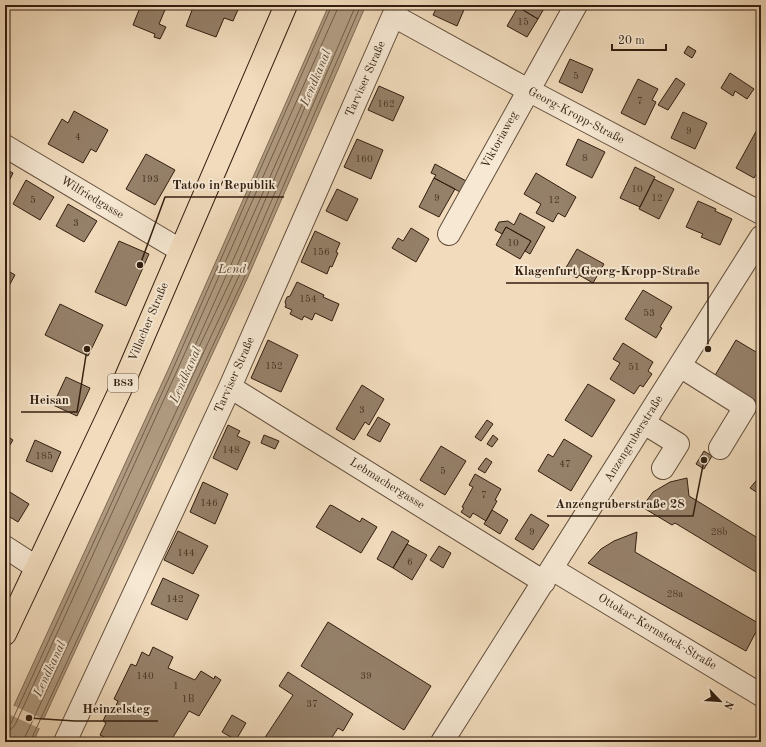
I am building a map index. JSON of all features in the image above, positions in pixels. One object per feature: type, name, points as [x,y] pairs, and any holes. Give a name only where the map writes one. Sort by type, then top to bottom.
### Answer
[{"type":"main road","name":"Villacher Straße","points":[[5,634],[123,384],[286,5]]},
{"type":"street","name":"Viktoriaweg","points":[[449,234],[576,5]]},
{"type":"street","name":"Georg-Kropp-Straße","points":[[396,11],[528,90],[761,212]]},
{"type":"street","name":"Tarviser Straße","points":[[67,737],[230,387],[396,11]]},
{"type":"street","name":"Wilfriedgasse","points":[[5,146],[180,250]]},
{"type":"street","name":"Anzengruberstraße","points":[[442,742],[761,237]]},
{"type":"street","points":[[680,366],[745,407],[720,448]]},
{"type":"street","name":"Lebmachergasse","points":[[230,387],[548,575]]},
{"type":"street","points":[[644,423],[678,444],[663,468]]},
{"type":"street","points":[[5,547],[36,567]]},
{"type":"street","name":"Ottokar-Kernstock-Straße","points":[[548,575],[761,695]]},
{"type":"water","name":"Lend","points":[[329,5],[366,5],[247,279],[33,742],[5,742],[5,725],[168,370]]},
{"type":"pier","points":[[12,705],[45,720],[41,729],[8,714]]},
{"type":"building","points":[[141,5],[167,5],[159,24],[166,27],[160,39],[154,37],[155,34],[133,25]]},
{"type":"building","points":[[194,5],[240,5],[233,21],[224,18],[216,37],[186,26]]},
{"type":"building","points":[[438,5],[466,5],[457,26],[433,15]]},
{"type":"building","points":[[519,5],[546,5],[538,19],[518,7]]},
{"type":"building","points":[[518,7],[538,19],[527,37],[507,26]]},
{"type":"building","points":[[688,46],[696,51],[692,58],[684,53]]},
{"type":"building","points":[[570,59],[593,69],[582,93],[559,82]]},
{"type":"building","points":[[730,73],[754,89],[747,99],[735,91],[733,96],[721,88]]},
{"type":"building","points":[[676,78],[685,84],[668,110],[658,105]]},
{"type":"building","points":[[638,79],[658,89],[652,100],[656,102],[645,125],[621,113]]},
{"type":"building","points":[[379,86],[404,97],[393,121],[368,110]]},
{"type":"building","points":[[74,111],[108,130],[96,152],[91,149],[83,163],[48,144],[62,119],[68,123]]},
{"type":"building","points":[[683,112],[707,123],[695,149],[671,138]]},
{"type":"building","points":[[759,126],[761,126],[761,171],[759,170],[754,178],[736,168]]},
{"type":"building","points":[[357,139],[383,150],[371,179],[344,167]]},
{"type":"building","points":[[578,139],[605,152],[592,178],[566,165]]},
{"type":"building","points":[[146,154],[175,170],[155,205],[126,189]]},
{"type":"building","points":[[435,164],[468,182],[462,193],[434,178],[436,175],[431,173]]},
{"type":"building","points":[[635,167],[655,177],[640,207],[620,198]]},
{"type":"building","points":[[5,169],[13,173],[5,189]]},
{"type":"building","points":[[536,173],[576,197],[565,217],[558,213],[553,222],[536,213],[541,204],[524,194]]},
{"type":"building","points":[[434,178],[455,189],[439,217],[419,207]]},
{"type":"building","points":[[654,179],[674,189],[659,219],[639,209]]},
{"type":"building","points":[[26,180],[54,197],[40,220],[13,204]]},
{"type":"building","points":[[337,189],[358,199],[347,221],[326,211]]},
{"type":"building","points":[[698,201],[716,209],[715,211],[732,219],[720,245],[701,237],[703,234],[686,227]]},
{"type":"building","points":[[68,204],[97,221],[84,242],[56,226]]},
{"type":"building","points":[[520,213],[545,227],[530,254],[525,251],[531,241],[506,227],[502,234],[495,230],[499,222],[508,221],[514,225]]},
{"type":"building","points":[[506,227],[531,241],[520,259],[496,245]]},
{"type":"building","points":[[411,228],[429,239],[416,262],[392,248],[398,238],[403,241]]},
{"type":"building","points":[[315,231],[340,243],[336,252],[338,253],[327,274],[301,262]]},
{"type":"building","points":[[119,241],[149,254],[126,306],[95,292]]},
{"type":"building","points":[[577,249],[604,264],[593,283],[579,275],[577,278],[564,271]]},
{"type":"building","points":[[5,269],[15,275],[5,293]]},
{"type":"building","points":[[297,282],[324,295],[323,297],[339,304],[332,321],[315,313],[312,320],[304,316],[302,320],[290,314],[292,310],[285,307],[285,302],[287,297],[290,296]]},
{"type":"building","points":[[643,290],[672,307],[660,327],[662,328],[656,338],[625,319]]},
{"type":"building","points":[[60,304],[103,325],[88,356],[45,335]]},
{"type":"building","points":[[268,340],[298,355],[281,392],[251,378]]},
{"type":"building","points":[[736,340],[761,355],[761,404],[714,377]]},
{"type":"building","points":[[623,343],[653,362],[648,371],[652,374],[643,387],[640,385],[634,394],[610,379],[620,363],[613,359]]},
{"type":"building","points":[[66,377],[90,388],[77,416],[53,405]]},
{"type":"building","points":[[588,384],[615,400],[592,437],[565,420]]},
{"type":"building","points":[[362,385],[384,399],[369,425],[365,422],[354,440],[336,429]]},
{"type":"building","points":[[378,417],[390,424],[380,442],[367,435]]},
{"type":"building","points":[[487,420],[493,424],[481,441],[475,437]]},
{"type":"building","points":[[228,425],[240,431],[237,436],[250,442],[237,470],[213,458]]},
{"type":"building","points":[[5,435],[13,440],[5,453]]},
{"type":"building","points":[[264,435],[279,441],[275,449],[261,443]]},
{"type":"building","points":[[493,435],[498,439],[492,447],[487,444]]},
{"type":"building","points":[[564,439],[592,456],[571,491],[538,471],[548,454],[553,457]]},
{"type":"building","points":[[35,440],[61,452],[52,472],[26,461]]},
{"type":"building","points":[[441,446],[466,461],[445,495],[420,480]]},
{"type":"building","points":[[704,451],[712,456],[704,469],[696,464]]},
{"type":"building","points":[[486,458],[492,462],[485,473],[478,469]]},
{"type":"building","points":[[475,474],[501,489],[495,500],[497,501],[486,521],[473,513],[470,518],[461,512],[464,508],[462,507],[473,487],[469,485]]},
{"type":"building","points":[[761,475],[761,495],[750,488]]},
{"type":"building","points":[[687,478],[689,496],[761,540],[761,575],[675,523],[672,525],[642,507],[653,492],[670,482]]},
{"type":"building","points":[[203,482],[228,494],[215,524],[190,512]]},
{"type":"building","points":[[5,489],[29,504],[18,522],[5,514]]},
{"type":"building","points":[[330,505],[360,522],[362,518],[377,527],[361,553],[316,527]]},
{"type":"building","points":[[492,510],[508,520],[500,534],[484,524]]},
{"type":"building","points":[[531,514],[549,525],[533,550],[515,539]]},
{"type":"building","points":[[178,531],[208,546],[193,574],[164,560]]},
{"type":"building","points":[[392,531],[409,541],[393,568],[377,559]]},
{"type":"building","points":[[637,532],[635,552],[760,624],[746,651],[588,563],[601,549],[614,541]]},
{"type":"building","points":[[407,544],[427,555],[412,580],[393,568]]},
{"type":"building","points":[[439,546],[451,553],[443,568],[430,560]]},
{"type":"building","points":[[163,578],[199,595],[187,620],[151,604]]},
{"type":"building","points":[[328,622],[431,686],[404,730],[301,666]]},
{"type":"building","points":[[153,647],[173,657],[168,668],[195,680],[201,671],[214,679],[215,676],[221,680],[199,716],[189,711],[170,742],[114,742],[100,735],[106,723],[103,721],[109,708],[114,710],[118,701],[114,699],[131,664],[136,666],[142,652],[149,656]]},
{"type":"building","points":[[288,672],[353,714],[343,731],[338,728],[329,742],[262,742],[293,695],[279,686]]},
{"type":"building","points":[[232,715],[246,723],[236,740],[222,732]]},
{"type":"place","name":"Tatoo in Republik","points":[[140,265]]},
{"type":"place","name":"Heisan","points":[[87,349]]},
{"type":"place","name":"Klagenfurt Georg-Kropp-Straße","points":[[708,349]]},
{"type":"place","name":"Anzengruberstraße 28","points":[[704,460]]},
{"type":"place","name":"Heinzelsteg","points":[[29,718]]},
{"type":"water label","name":"Lendkanal","points":[[316,78]]},
{"type":"water label","name":"Lendkanal","points":[[186,375]]},
{"type":"water label","name":"Lendkanal","points":[[50,669]]}]
